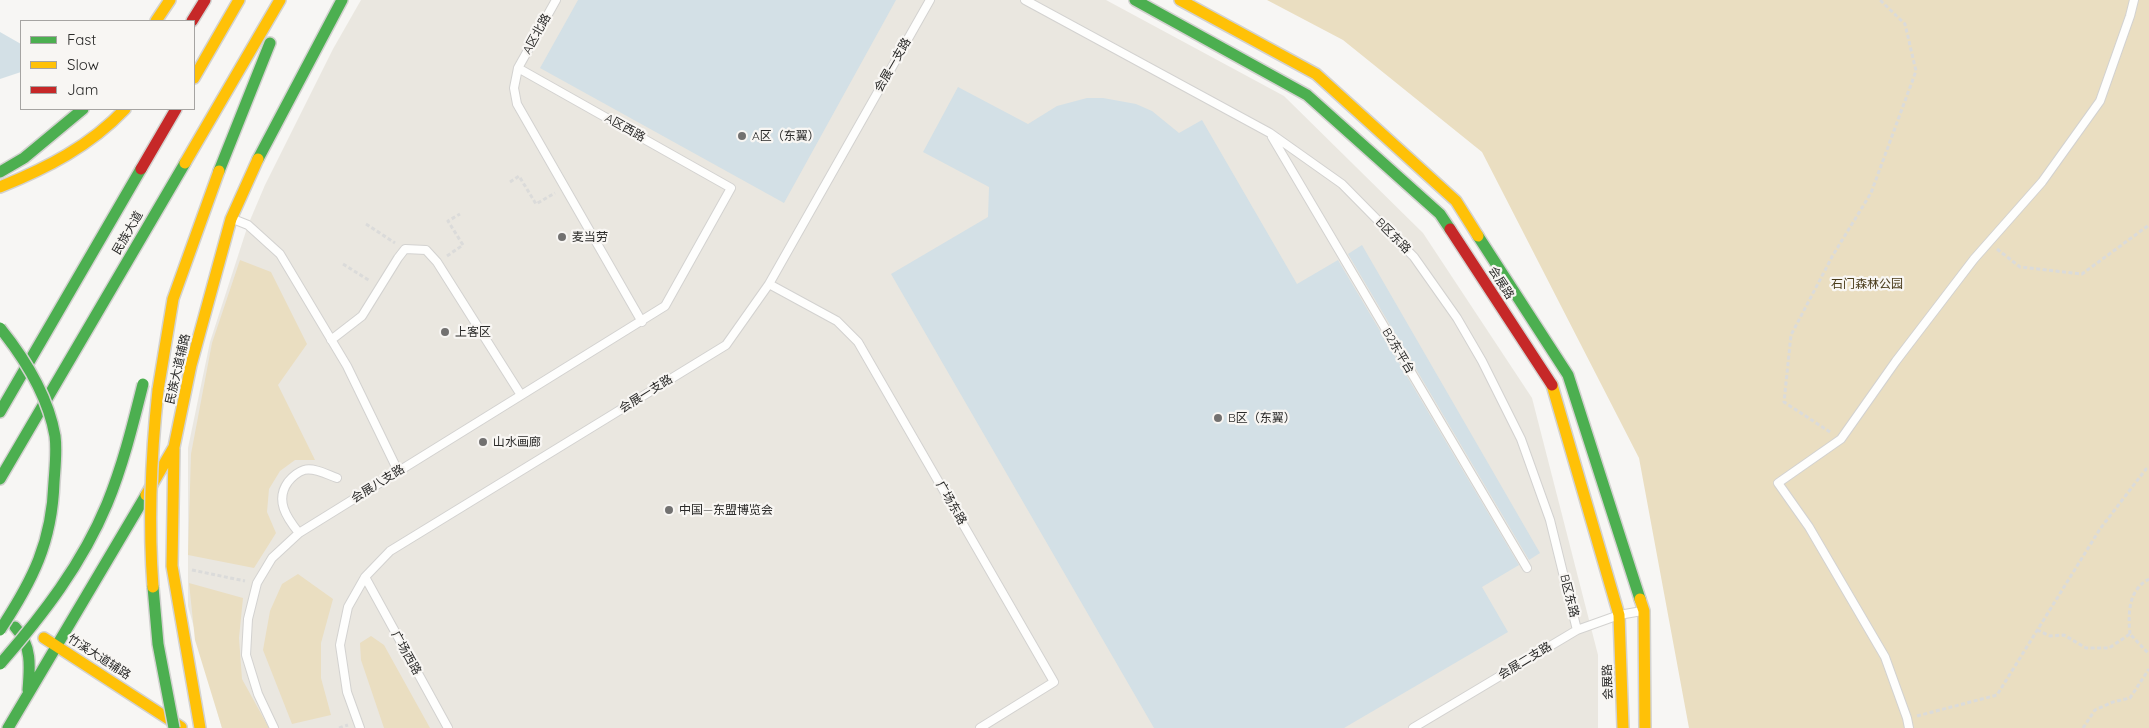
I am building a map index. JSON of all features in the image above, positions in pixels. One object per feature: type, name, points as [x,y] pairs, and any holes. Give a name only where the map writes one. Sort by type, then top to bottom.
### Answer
[{"type":"main road","points":[[157,20],[170,0]]},
{"type":"main road","points":[[193,20],[205,0]]},
{"type":"main road","points":[[195,76],[239,0]]},
{"type":"main road","name":"民族大道","points":[[0,480],[280,0]]},
{"type":"main road","points":[[153,349],[173,299],[210,193],[287,0]]},
{"type":"main road","name":"民族大道辅路","points":[[8,728],[174,447],[191,365],[231,218],[264,145],[342,0]]},
{"type":"main road","name":"会展路","points":[[1134,0],[1307,95],[1440,214],[1553,386],[1619,615],[1623,728]]},
{"type":"main road","name":"会展路","points":[[1180,0],[1316,74],[1456,201],[1568,375],[1644,611],[1645,728]]},
{"type":"main road","points":[[0,172],[24,158],[82,110]]},
{"type":"main road","name":"民族大道","points":[[0,412],[175,110]]},
{"type":"main road","points":[[0,187],[27,177],[62,157],[95,136],[123,112]]},
{"type":"main road","points":[[173,299],[158,390],[149,483],[150,558],[156,630],[174,728]]},
{"type":"main road","points":[[0,399],[51,324]]},
{"type":"main road","points":[[0,328],[13,344],[36,380],[54,434],[55,452],[52,518],[46,541],[26,588],[0,630]]},
{"type":"main road","points":[[0,664],[50,605],[80,559],[100,520],[122,460],[144,380]]},
{"type":"main road","points":[[174,447],[172,566],[200,728]]},
{"type":"main road","points":[[0,612],[18,629],[29,650],[30,668],[27,696]]},
{"type":"main road","name":"竹溪大道辅路","points":[[0,612],[57,646],[182,728]]},
{"type":"lane","name":"A区北路","points":[[518,68],[556,0]]},
{"type":"lane","name":"会展一支路","points":[[360,728],[348,692],[340,645],[348,607],[365,578],[390,551],[726,345],[769,284],[930,0]]},
{"type":"lane","name":"B区东路","points":[[1024,0],[1270,133],[1342,184],[1414,257],[1457,318],[1482,361],[1521,439],[1550,520],[1577,630]]},
{"type":"lane","points":[[1909,728],[1886,658],[1809,527],[1778,483],[1841,439],[1896,361],[1974,259],[2042,182],[2100,101],[2134,0]]},
{"type":"lane","points":[[518,68],[514,88],[517,104],[642,322]]},
{"type":"lane","name":"A区西路","points":[[518,68],[731,188]]},
{"type":"lane","name":"B2东平台","points":[[1270,133],[1527,568]]},
{"type":"lane","name":"会展八支路","points":[[274,728],[258,694],[246,655],[248,619],[256,583],[272,558],[299,533],[665,306],[731,188]]},
{"type":"lane","points":[[231,218],[248,225],[280,254],[347,366],[398,471]]},
{"type":"lane","points":[[332,340],[362,316],[405,249],[426,250],[437,262],[520,395]]},
{"type":"lane","name":"广场东路","points":[[769,284],[836,321],[858,342],[1054,682],[980,728]]},
{"type":"lane","points":[[299,533],[288,519],[281,502],[284,488],[292,476],[304,470],[316,471],[337,478]]},
{"type":"lane","name":"广场西路","points":[[365,578],[448,728]]},
{"type":"lane","name":"会展二支路","points":[[1413,728],[1577,630],[1619,615],[1644,611]]},
{"type":"path","points":[[1841,439],[1784,402],[1791,335],[1833,255],[1872,193],[1916,71],[1905,24],[1880,0]]},
{"type":"path","points":[[510,182],[519,176],[536,204],[566,187]]},
{"type":"path","points":[[437,262],[464,245],[448,221],[460,214]]},
{"type":"path","points":[[366,224],[405,249]]},
{"type":"path","points":[[1989,242],[2020,267],[2082,274],[2149,225]]},
{"type":"path","points":[[343,264],[380,287]]},
{"type":"path","points":[[1907,718],[1997,695],[2100,529],[2146,469],[2149,469]]},
{"type":"path","points":[[172,566],[256,583]]},
{"type":"path","points":[[2149,579],[2142,583],[2128,612],[2130,634],[2149,654]]},
{"type":"path","points":[[2037,630],[2050,636],[2064,635],[2086,648],[2110,648],[2130,634]]},
{"type":"path","points":[[2083,728],[2095,710],[2130,698],[2138,689],[2145,673],[2149,669]]},
{"type":"shaded area","points":[[361,0],[1106,0],[1284,96],[1423,233],[1532,398],[1598,655],[1598,728],[222,728],[188,606],[188,448],[210,342],[248,225],[265,185],[333,49]]},
{"type":"green space","name":"石门森林公园","points":[[1267,0],[2149,0],[2149,728],[1689,728],[1639,458],[1482,152],[1343,40]]},
{"type":"green space","points":[[240,260],[271,272],[307,344],[278,385],[315,460],[295,460],[280,471],[269,489],[267,512],[276,533],[254,568],[188,555],[191,454],[212,343]]},
{"type":"green space","points":[[298,574],[333,599],[321,643],[321,678],[331,715],[292,724],[263,650],[270,611],[282,584]]},
{"type":"green space","points":[[189,583],[243,598],[239,638],[242,679],[269,728],[222,728],[195,640]]},
{"type":"green space","points":[[371,636],[384,645],[430,728],[384,728],[361,660],[360,643]]},
{"type":"building","name":"A区（东翼）","points":[[578,0],[896,0],[784,203],[540,68]]},
{"type":"building","points":[[0,32],[20,43],[20,72],[0,79]]},
{"type":"building","name":"B区（东翼）","points":[[958,87],[1028,124],[1057,106],[1087,98],[1103,98],[1136,104],[1152,111],[1179,133],[1202,120],[1297,284],[1338,260],[1519,565],[1482,587],[1508,632],[1344,728],[1154,728],[891,274],[988,217],[989,187],[923,152]]},
{"type":"building","points":[[1362,245],[1540,553],[1529,560],[1348,254]]},
{"type":"traffic: fast","points":[[258,159],[342,0]]},
{"type":"traffic: fast","points":[[1135,0],[1307,95],[1440,214],[1450,229]]},
{"type":"traffic: fast","points":[[219,171],[270,43]]},
{"type":"traffic: fast","points":[[0,172],[24,158],[82,110]]},
{"type":"traffic: fast","points":[[0,479],[185,163]]},
{"type":"traffic: fast","points":[[0,412],[141,169]]},
{"type":"traffic: fast","points":[[1478,236],[1568,375],[1640,599]]},
{"type":"traffic: fast","points":[[0,328],[27,365],[41,392],[52,421],[56,447],[52,504],[45,542],[31,577],[0,630]]},
{"type":"traffic: fast","points":[[0,664],[46,608],[73,568],[97,526],[118,474],[143,384]]},
{"type":"traffic: fast","points":[[8,728],[146,495]]},
{"type":"traffic: fast","points":[[153,587],[158,644],[174,728]]},
{"type":"traffic: fast","points":[[15,627],[21,634],[29,657],[28,690]]},
{"type":"traffic: slow","points":[[157,20],[170,0]]},
{"type":"traffic: slow","points":[[195,76],[239,0]]},
{"type":"traffic: slow","points":[[185,163],[280,0]]},
{"type":"traffic: slow","points":[[1180,0],[1316,74],[1456,201],[1478,236]]},
{"type":"traffic: slow","points":[[0,187],[67,155],[97,134],[124,110]]},
{"type":"traffic: slow","points":[[146,495],[174,447],[191,365],[231,219],[258,159]]},
{"type":"traffic: slow","points":[[158,390],[173,299],[219,171]]},
{"type":"traffic: slow","points":[[1552,385],[1619,615],[1623,728]]},
{"type":"traffic: slow","points":[[153,587],[151,488],[158,390]]},
{"type":"traffic: slow","points":[[174,449],[172,566],[200,728]]},
{"type":"traffic: slow","points":[[1640,599],[1644,611],[1645,728]]},
{"type":"traffic: slow","points":[[44,638],[181,727]]},
{"type":"traffic: jam","points":[[193,20],[205,0]]},
{"type":"traffic: jam","points":[[141,169],[175,110]]},
{"type":"traffic: jam","points":[[1450,229],[1552,385]]},
{"type":"place","name":"A区（东翼）","points":[[742,136]]},
{"type":"place","name":"麦当劳","points":[[562,237]]},
{"type":"place","name":"上客区","points":[[445,332]]},
{"type":"place","name":"B区（东翼）","points":[[1218,418]]},
{"type":"place","name":"山水画廊","points":[[483,442]]},
{"type":"place","name":"中国—东盟博览会","points":[[669,510]]}]
